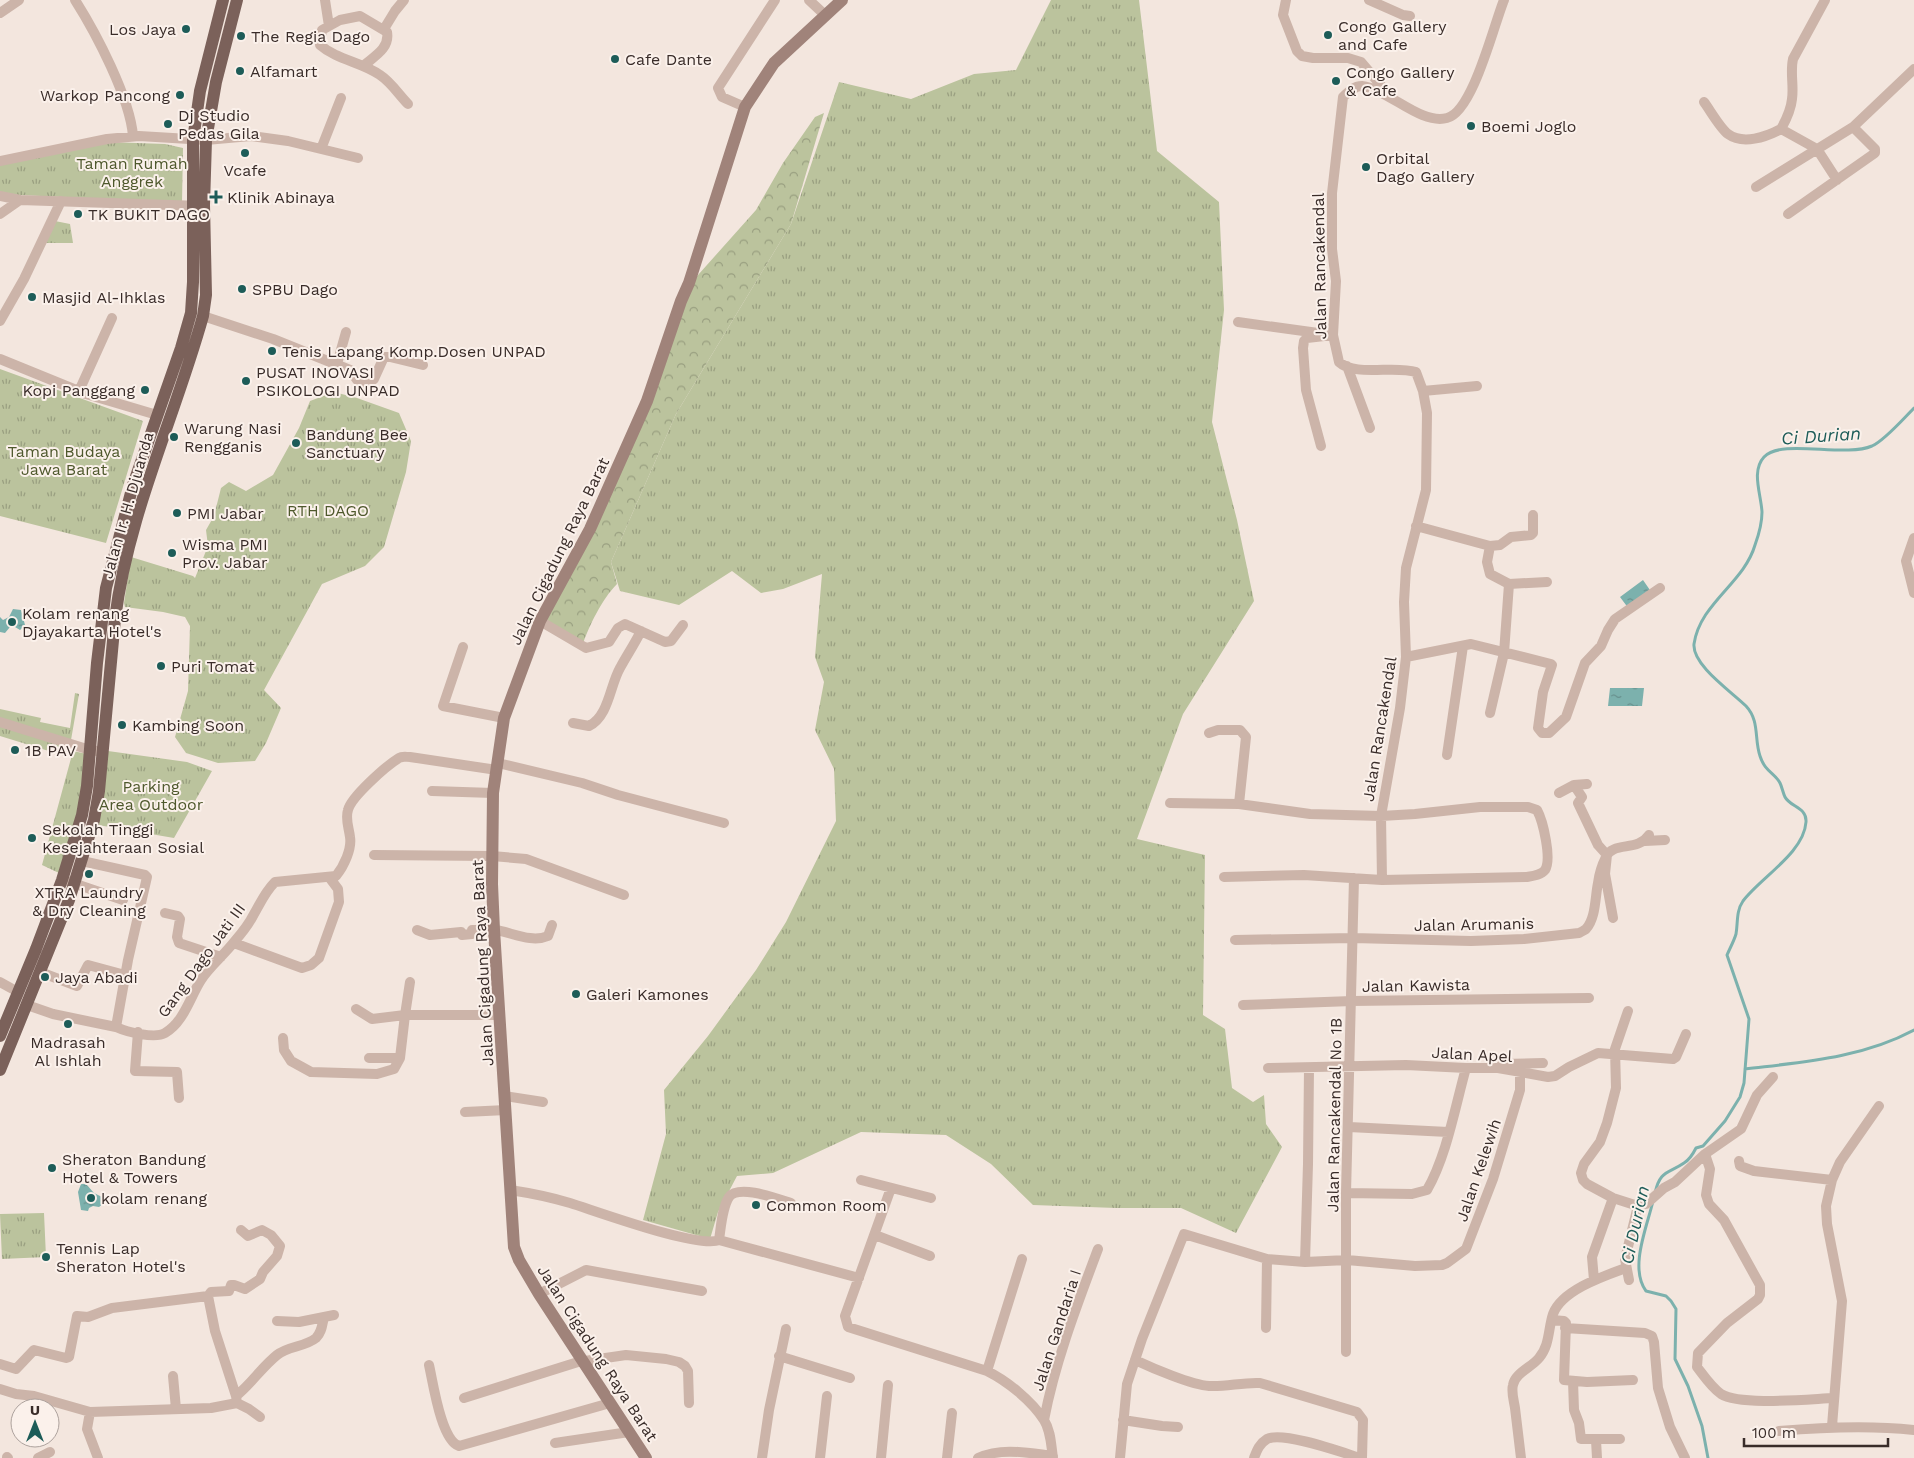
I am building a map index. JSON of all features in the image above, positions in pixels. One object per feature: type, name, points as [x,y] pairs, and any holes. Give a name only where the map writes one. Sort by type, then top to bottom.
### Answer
[{"type":"main road","name":"Jalan Ir. H. Djuanda","points":[[0,1036],[4,1016],[18,992],[68,882],[82,861],[97,808],[96,750],[103,610],[106,588],[130,494],[181,348],[191,313],[198,206],[200,91],[223,0]]},
{"type":"main road","name":"Jalan Ir. H. Djuanda","points":[[199,140],[237,0]]},
{"type":"main road","name":"Jalan Ir. H. Djuanda","points":[[0,1070],[40,972],[68,882],[96,750],[116,602],[139,514],[203,316],[206,295],[198,206]]},
{"type":"main road","points":[[157,415],[170,419]]},
{"type":"street","points":[[0,14],[19,0]]},
{"type":"street","points":[[75,0],[119,85],[132,125],[133,136]]},
{"type":"street","points":[[325,0],[329,26]]},
{"type":"street","points":[[384,29],[404,0]]},
{"type":"street","points":[[745,107],[722,97],[718,88],[775,0]]},
{"type":"street","points":[[809,0],[820,19]]},
{"type":"street","name":"Jalan Cigadung Raya Barat","points":[[646,1458],[539,1294],[519,1260],[514,1247],[506,1096],[494,930],[493,793],[504,718],[540,621],[590,529],[647,401],[681,301],[689,283],[745,107],[774,63],[842,0]]},
{"type":"street","points":[[1286,0],[1283,15],[1296,51],[1302,56],[1348,58],[1361,62],[1390,97]]},
{"type":"street","points":[[1369,0],[1403,15],[1410,16]]},
{"type":"street","name":"Jalan Rancakendal","points":[[1382,880],[1381,816],[1400,708],[1406,657],[1406,568],[1426,490],[1427,413],[1423,391],[1416,372],[1396,369],[1369,370],[1347,366],[1338,362],[1333,332],[1336,281],[1332,249],[1332,193],[1343,97],[1350,90],[1361,86],[1390,97],[1406,108],[1446,119],[1459,111],[1475,83],[1504,0]]},
{"type":"street","points":[[1704,102],[1727,133],[1736,138],[1758,139],[1781,130],[1792,100],[1793,59],[1824,0]]},
{"type":"street","points":[[363,66],[384,48],[388,40],[387,32],[384,29],[360,16],[340,20],[322,30],[320,45],[326,50],[382,76],[408,104]]},
{"type":"street","points":[[1756,187],[1853,127],[1914,69]]},
{"type":"street","points":[[320,149],[340,98]]},
{"type":"street","points":[[1788,214],[1875,151],[1853,127]]},
{"type":"street","points":[[1781,130],[1817,149],[1837,180]]},
{"type":"street","points":[[0,161],[107,139],[133,136],[199,140],[251,136],[288,141],[358,158]]},
{"type":"street","points":[[0,196],[20,200],[198,206]]},
{"type":"street","points":[[0,214],[20,200]]},
{"type":"street","points":[[0,321],[24,278],[61,201]]},
{"type":"street","points":[[203,316],[273,339],[337,364],[350,370],[357,380],[365,385],[374,379],[384,357],[422,365]]},
{"type":"street","points":[[79,391],[112,318]]},
{"type":"street","points":[[1238,322],[1315,333],[1333,332]]},
{"type":"street","points":[[337,364],[346,332]]},
{"type":"street","points":[[1321,446],[1306,390],[1302,348],[1304,340],[1307,338],[1333,332]]},
{"type":"street","points":[[0,360],[79,391],[157,415]]},
{"type":"street","points":[[1347,366],[1370,428]]},
{"type":"street","points":[[1423,391],[1477,386]]},
{"type":"street","points":[[1416,526],[1490,546],[1500,544],[1511,537],[1531,535],[1533,533],[1533,514]]},
{"type":"street","points":[[1914,538],[1906,561],[1914,594]]},
{"type":"street","points":[[1490,546],[1487,562],[1490,574],[1509,584],[1547,582]]},
{"type":"street","points":[[1490,713],[1504,653],[1509,584]]},
{"type":"street","points":[[1406,657],[1463,646],[1481,646],[1552,665],[1543,692],[1538,728],[1542,733],[1548,733],[1566,716],[1584,663],[1600,647],[1615,619],[1660,588]]},
{"type":"street","points":[[540,621],[586,648],[609,642],[618,628],[625,624],[669,642],[683,626]]},
{"type":"street","points":[[573,723],[589,726],[602,713],[620,668],[627,659],[641,631]]},
{"type":"street","points":[[1447,755],[1463,646]]},
{"type":"street","points":[[463,647],[443,706],[504,718]]},
{"type":"street","points":[[0,722],[96,750]]},
{"type":"street","points":[[1209,733],[1218,730],[1240,730],[1246,737],[1239,804]]},
{"type":"street","points":[[329,877],[335,877],[338,874],[350,847],[348,807],[372,780],[400,758],[410,757],[497,766],[582,783],[618,795],[724,823]]},
{"type":"street","points":[[1559,793],[1574,785],[1587,784]]},
{"type":"street","points":[[1574,785],[1582,797],[1578,803],[1595,839],[1607,855],[1605,874],[1613,918]]},
{"type":"street","points":[[432,791],[493,793]]},
{"type":"street","points":[[1170,803],[1239,804],[1310,814],[1381,816],[1480,808],[1533,808],[1537,810],[1541,819],[1546,838],[1545,870],[1539,874],[1526,877],[1382,880],[1304,875],[1224,876]]},
{"type":"street","points":[[1607,855],[1617,848],[1638,845],[1647,838],[1666,840]]},
{"type":"street","points":[[374,855],[492,856],[526,859],[624,895]]},
{"type":"street","name":"Jalan Arumanis","points":[[1235,940],[1353,938],[1472,941],[1524,939],[1579,933],[1586,930],[1591,919],[1598,883],[1607,855]]},
{"type":"street","points":[[82,861],[147,877],[125,975],[125,987],[116,1028]]},
{"type":"street","points":[[234,943],[302,968],[311,965],[319,958],[340,900],[338,889],[329,877]]},
{"type":"street","name":"Gang Dago Jati III","points":[[27,1005],[53,1014],[126,1031],[156,1035],[164,1033],[172,1027],[184,1012],[204,976],[234,943],[268,889],[275,882],[329,877]]},
{"type":"street","name":"Jalan Rancakendal No 1B","points":[[1346,1352],[1346,1193],[1354,878]]},
{"type":"street","points":[[68,882],[123,900]]},
{"type":"street","points":[[165,912],[178,916],[180,919],[177,937],[179,943],[221,957]]},
{"type":"street","points":[[417,930],[430,935],[461,932],[462,935],[472,934],[472,930],[494,930],[540,939],[548,936],[552,925]]},
{"type":"street","points":[[40,972],[77,986],[88,965],[125,975]]},
{"type":"street","points":[[0,982],[18,992]]},
{"type":"street","points":[[283,1038],[284,1050],[291,1061],[311,1072],[377,1074],[394,1069],[400,1058],[410,982]]},
{"type":"street","name":"Jalan Kawista","points":[[1243,1005],[1352,1001],[1589,998]]},
{"type":"street","points":[[356,1009],[372,1019],[405,1015],[500,1015]]},
{"type":"street","points":[[1628,1011],[1615,1049],[1616,1088],[1607,1123],[1600,1142],[1584,1164],[1581,1173],[1583,1180],[1587,1184],[1613,1198],[1639,1206],[1646,1204],[1655,1195],[1675,1182],[1705,1154],[1741,1129],[1757,1095],[1773,1077]]},
{"type":"street","points":[[138,1032],[135,1071],[178,1072],[179,1098]]},
{"type":"street","name":"Jalan Apel","points":[[1268,1068],[1406,1065],[1498,1068],[1528,1074],[1555,1076],[1598,1053],[1614,1056],[1673,1059],[1676,1058],[1686,1034]]},
{"type":"street","points":[[369,1058],[400,1058]]},
{"type":"street","points":[[1498,1068],[1503,1064],[1543,1064]]},
{"type":"street","points":[[1305,1262],[1309,1068]]},
{"type":"street","points":[[1346,1193],[1412,1194],[1427,1190],[1448,1132],[1466,1068]]},
{"type":"street","name":"Jalan Kelewih","points":[[1347,1260],[1415,1266],[1442,1265],[1453,1260],[1466,1249],[1500,1157],[1520,1090],[1520,1072]]},
{"type":"street","points":[[506,1096],[543,1102]]},
{"type":"street","points":[[1832,1426],[1842,1301],[1827,1224],[1826,1206],[1832,1180],[1840,1162],[1879,1106]]},
{"type":"street","points":[[465,1112],[506,1110]]},
{"type":"street","points":[[1349,1128],[1448,1132]]},
{"type":"street","points":[[1705,1154],[1710,1168],[1706,1195],[1709,1204],[1724,1220],[1744,1255],[1760,1285],[1760,1295],[1758,1299],[1727,1323],[1698,1353],[1698,1367],[1720,1394],[1731,1398],[1750,1400],[1834,1398]]},
{"type":"street","points":[[1739,1161],[1740,1166],[1754,1171],[1832,1180]]},
{"type":"street","points":[[861,1180],[931,1198]]},
{"type":"street","points":[[891,1188],[845,1316],[848,1327],[987,1371],[1008,1383],[1044,1420],[1050,1436],[1053,1457],[1004,1451],[994,1452],[978,1458]]},
{"type":"street","points":[[510,1190],[546,1196],[643,1227],[694,1240],[709,1242],[719,1240],[859,1278]]},
{"type":"street","points":[[719,1240],[725,1207],[734,1193],[760,1194],[791,1203]]},
{"type":"street","points":[[1594,1280],[1592,1257],[1613,1198]]},
{"type":"street","points":[[1629,1280],[1626,1268],[1627,1248],[1639,1206]]},
{"type":"street","points":[[0,1364],[16,1369],[34,1350],[66,1358],[69,1357],[77,1316],[88,1317],[112,1308],[208,1296],[211,1292],[229,1291],[231,1285],[245,1289],[260,1280],[263,1272],[277,1256],[280,1246],[271,1235],[262,1230],[248,1236],[241,1230]]},
{"type":"street","points":[[1120,1458],[1127,1384],[1184,1234],[1268,1259],[1305,1262],[1347,1260]]},
{"type":"street","points":[[875,1235],[930,1256]]},
{"type":"street","name":"Jalan Gandaria I","points":[[1044,1420],[1056,1371],[1075,1310],[1098,1249]]},
{"type":"street","points":[[987,1371],[1022,1258]]},
{"type":"street","points":[[1266,1328],[1268,1259]]},
{"type":"street","points":[[1521,1458],[1512,1385],[1515,1378],[1532,1365],[1543,1352],[1549,1339],[1556,1308],[1560,1303],[1594,1280],[1626,1268]]},
{"type":"street","points":[[539,1294],[586,1270],[702,1291]]},
{"type":"street","points":[[208,1296],[215,1331],[236,1400],[260,1417]]},
{"type":"street","points":[[277,1321],[299,1322],[334,1315]]},
{"type":"street","points":[[0,1389],[16,1394],[34,1396],[90,1412],[211,1408],[236,1400],[277,1355],[286,1349],[317,1337],[321,1332],[324,1317]]},
{"type":"street","points":[[1552,1320],[1564,1321],[1563,1377],[1567,1381],[1633,1380]]},
{"type":"street","points":[[1565,1328],[1646,1333],[1652,1336],[1658,1388],[1670,1427],[1685,1458]]},
{"type":"street","points":[[762,1458],[779,1356],[786,1329]]},
{"type":"street","points":[[464,1398],[583,1361],[626,1355],[679,1362],[688,1371],[688,1403]]},
{"type":"street","points":[[779,1356],[850,1378]]},
{"type":"street","points":[[1135,1360],[1200,1385],[1226,1386],[1260,1382],[1357,1412],[1363,1420],[1361,1458],[1303,1441],[1278,1437],[1268,1438],[1259,1446],[1254,1458]]},
{"type":"street","points":[[429,1365],[442,1420],[452,1441],[459,1446],[610,1403]]},
{"type":"street","points":[[174,1376],[176,1409]]},
{"type":"street","points":[[1573,1381],[1574,1410],[1579,1423],[1580,1437],[1584,1440],[1620,1439]]},
{"type":"street","points":[[881,1458],[888,1385]]},
{"type":"street","points":[[820,1458],[828,1396]]},
{"type":"street","points":[[90,1412],[87,1428],[98,1458]]},
{"type":"street","points":[[947,1458],[952,1413]]},
{"type":"street","points":[[1124,1420],[1178,1427]]},
{"type":"street","points":[[1779,1431],[1832,1426],[1884,1427],[1914,1430]]},
{"type":"street","points":[[555,1444],[629,1432]]},
{"type":"street","points":[[1596,1440],[1597,1458]]},
{"type":"street","points":[[38,1458],[50,1452]]},
{"type":"green space","points":[[1051,0],[1139,0],[1157,151],[1219,202],[1224,310],[1212,422],[1237,520],[1254,601],[1183,714],[1137,839],[1205,855],[1203,1015],[1225,1029],[1232,1088],[1253,1102],[1264,1095],[1266,1124],[1282,1147],[1236,1233],[1181,1208],[1033,1205],[991,1164],[946,1135],[861,1132],[773,1173],[737,1176],[718,1212],[710,1239],[643,1220],[666,1134],[664,1090],[708,1036],[756,970],[786,922],[836,821],[834,769],[815,730],[824,682],[815,657],[822,574],[783,589],[761,593],[732,571],[679,605],[620,591],[611,562],[676,414],[791,224],[839,82],[911,99],[974,74],[1016,70]]},
{"type":"green space","points":[[824,113],[791,224],[676,414],[611,562],[617,584],[596,613],[582,646],[540,621],[589,527],[690,284],[756,210],[783,163],[815,117]]},
{"type":"green space","name":"Taman Rumah Anggrek","points":[[108,142],[165,144],[183,148],[182,203],[0,194],[0,164]]},
{"type":"green space","points":[[55,221],[70,224],[73,243],[45,243]]},
{"type":"green space","name":"Taman Budaya Jawa Barat","points":[[0,369],[143,421],[106,543],[0,516]]},
{"type":"green space","name":"RTH DAGO","points":[[334,392],[399,413],[411,441],[406,472],[384,547],[365,566],[322,584],[264,690],[281,708],[266,743],[255,761],[218,763],[186,753],[175,737],[188,691],[190,626],[185,617],[125,607],[131,557],[195,578],[208,546],[206,530],[214,516],[221,488],[229,482],[246,491],[273,475],[299,428],[310,401]]},
{"type":"green space","points":[[75,693],[79,694],[71,740],[0,719],[0,709],[41,718],[40,722],[70,728]]},
{"type":"green space","points":[[0,726],[70,747],[65,756],[0,736]]},
{"type":"green space","points":[[73,751],[87,754],[80,808],[59,873],[42,865]]},
{"type":"green space","name":"Parking Area Outdoor","points":[[108,751],[187,762],[212,771],[174,838],[98,825]]},
{"type":"green space","points":[[44,1213],[46,1257],[2,1259],[0,1214]]},
{"type":"water","points":[[1643,580],[1652,593],[1629,609],[1620,597]]},
{"type":"water","name":"Kolam renang Djayakarta Hotel's","points":[[13,609],[21,610],[25,625],[20,630],[10,627],[5,633],[0,632],[0,617],[3,620],[9,617]]},
{"type":"water","points":[[1610,688],[1644,688],[1642,706],[1608,706]]},
{"type":"water","name":"kolam renang","points":[[81,1184],[86,1184],[94,1193],[102,1197],[103,1204],[99,1207],[93,1206],[88,1211],[81,1210],[78,1192]]},
{"type":"waterway","name":"Ci Durian","points":[[1655,1193],[1662,1176],[1686,1162],[1696,1148],[1703,1146],[1725,1121],[1740,1097],[1744,1083],[1749,1019],[1727,955],[1736,934],[1738,913],[1743,901],[1790,855],[1798,844],[1806,822],[1804,813],[1787,800],[1778,780],[1762,761],[1758,750],[1755,724],[1750,712],[1699,661],[1694,644],[1698,630],[1713,605],[1742,571],[1755,545],[1762,516],[1757,476],[1760,463],[1764,457],[1785,449],[1846,450],[1872,446],[1888,434],[1914,408]]},
{"type":"waterway","points":[[1745,1069],[1810,1061],[1853,1053],[1874,1047],[1914,1030]]},
{"type":"waterway","name":"Ci Durian","points":[[1653,1201],[1639,1259],[1641,1282],[1646,1291],[1666,1296],[1676,1309],[1675,1359],[1688,1386],[1702,1426],[1708,1458]]},
{"type":"place","name":"Los Jaya","points":[[186,29]]},
{"type":"place","name":"Congo Gallery and Cafe","points":[[1328,35]]},
{"type":"place","name":"The Regia Dago","points":[[241,36]]},
{"type":"place","name":"Cafe Dante","points":[[615,59]]},
{"type":"place","name":"Alfamart","points":[[240,71]]},
{"type":"place","name":"Congo Gallery & Cafe","points":[[1336,81]]},
{"type":"place","name":"Warkop Pancong","points":[[180,95]]},
{"type":"place","name":"Dj Studio Pedas Gila","points":[[168,124]]},
{"type":"place","name":"Boemi Joglo","points":[[1471,126]]},
{"type":"place","name":"Vcafe","points":[[245,153]]},
{"type":"place","name":"Orbital Dago Gallery","points":[[1366,167]]},
{"type":"place","name":"Klinik Abinaya","points":[[216,197]]},
{"type":"place","name":"TK BUKIT DAGO","points":[[78,214]]},
{"type":"place","name":"SPBU Dago","points":[[242,289]]},
{"type":"place","name":"Masjid Al-Ihklas","points":[[32,297]]},
{"type":"place","name":"Tenis Lapang Komp.Dosen UNPAD","points":[[272,351]]},
{"type":"place","name":"PUSAT INOVASI PSIKOLOGI UNPAD","points":[[246,381]]},
{"type":"place","name":"Kopi Panggang","points":[[145,390]]},
{"type":"place","name":"Warung Nasi Rengganis","points":[[174,437]]},
{"type":"place","name":"Bandung Bee Sanctuary","points":[[296,443]]},
{"type":"place","name":"PMI Jabar","points":[[177,513]]},
{"type":"place","name":"Wisma PMI Prov. Jabar","points":[[172,553]]},
{"type":"place","name":"Kolam renang Djayakarta Hotel's","points":[[12,622]]},
{"type":"place","name":"Puri Tomat","points":[[161,666]]},
{"type":"place","name":"Kambing Soon","points":[[122,725]]},
{"type":"place","name":"1B PAV","points":[[15,750]]},
{"type":"place","name":"Sekolah Tinggi Kesejahteraan Sosial","points":[[32,838]]},
{"type":"place","name":"XTRA Laundry & Dry Cleaning","points":[[89,874]]},
{"type":"place","name":"Jaya Abadi","points":[[45,977]]},
{"type":"place","name":"Galeri Kamones","points":[[576,994]]},
{"type":"place","name":"Madrasah Al Ishlah","points":[[68,1024]]},
{"type":"place","name":"Sheraton Bandung Hotel & Towers","points":[[52,1168]]},
{"type":"place","name":"kolam renang","points":[[91,1198]]},
{"type":"place","name":"Common Room","points":[[756,1205]]},
{"type":"place","name":"Tennis Lap Sheraton Hotel's","points":[[46,1257]]}]
